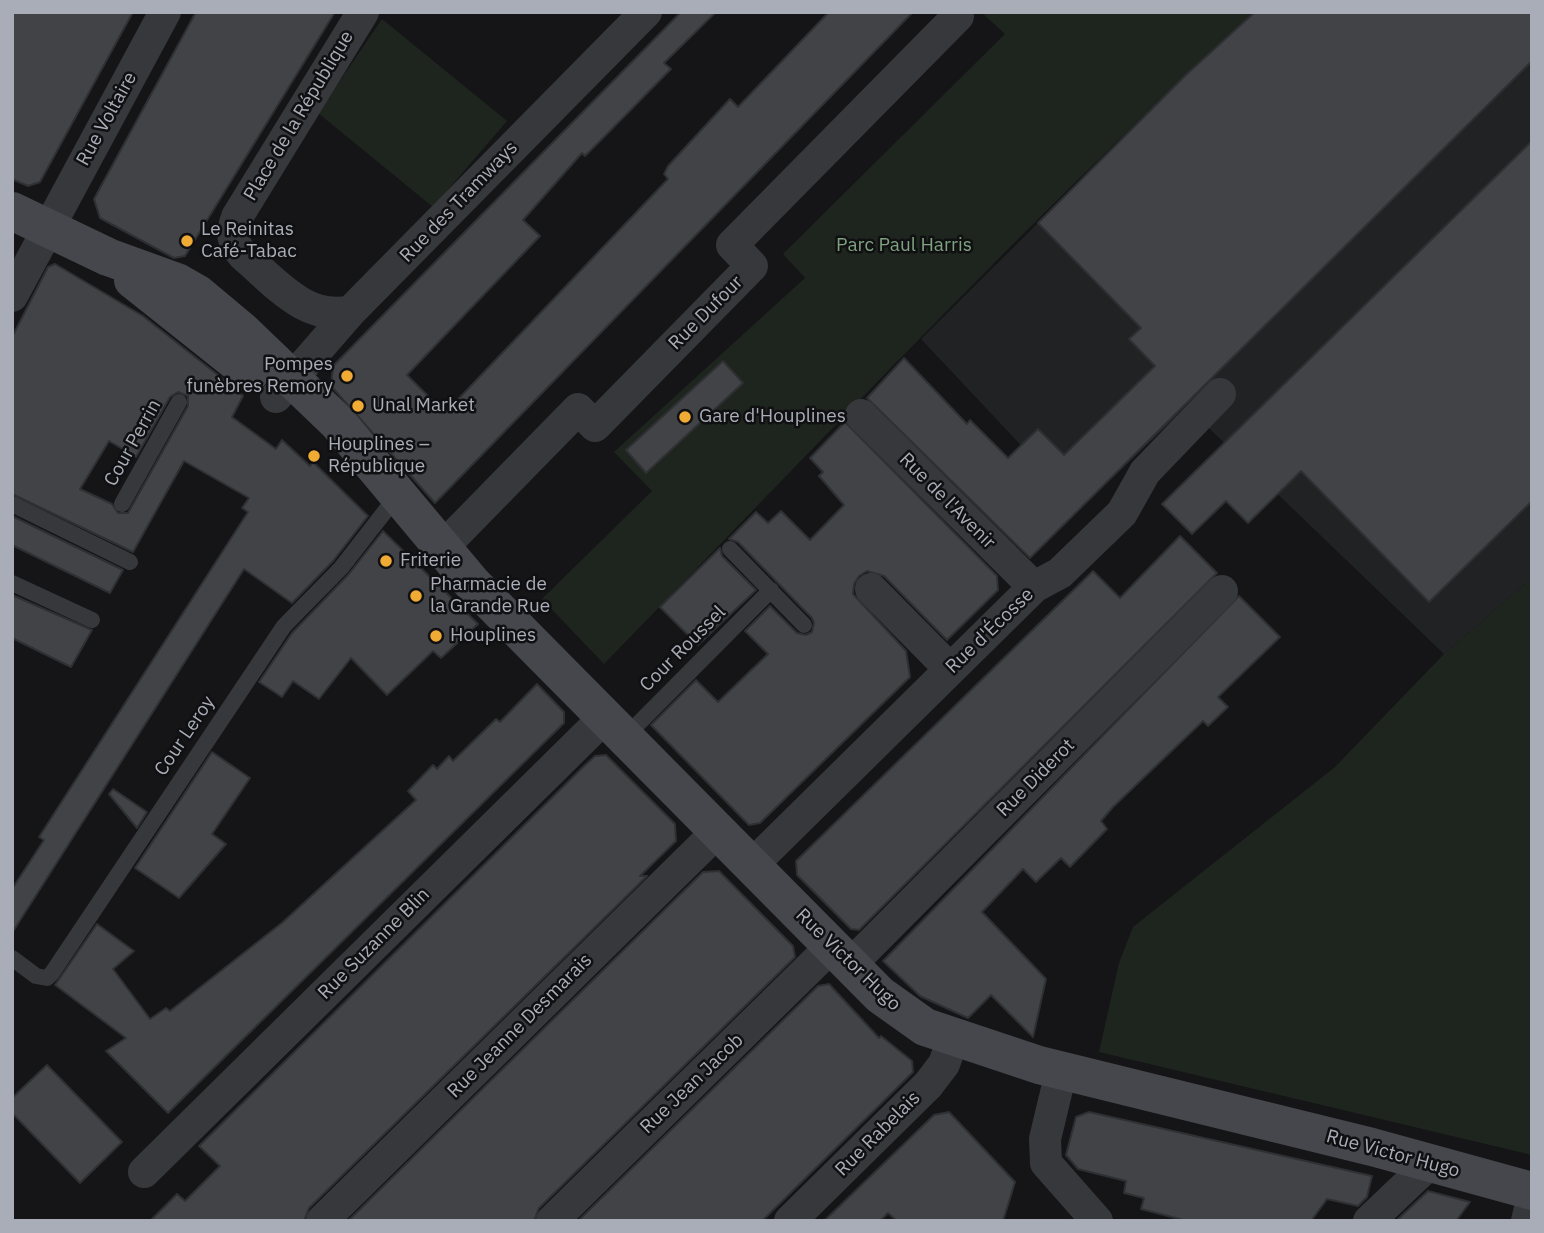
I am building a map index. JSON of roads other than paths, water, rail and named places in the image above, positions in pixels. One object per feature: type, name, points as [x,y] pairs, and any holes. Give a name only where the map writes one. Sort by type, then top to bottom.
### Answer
[{"type":"main road","name":"Rue Victor Hugo","points":[[12,211],[86,246],[284,387],[330,449],[375,478],[397,496],[471,582],[895,1009],[953,1039],[1061,1072],[1430,1163],[1532,1191]]},
{"type":"street","name":"Rue Voltaire","points":[[12,296],[47,226],[165,12]]},
{"type":"street","name":"Place de la République","points":[[351,311],[326,315],[301,304],[234,246],[233,236],[237,217],[363,12]]},
{"type":"street","name":"Rue des Tramways","points":[[284,387],[351,311],[641,14]]},
{"type":"street","name":"Rue Dufour","points":[[442,548],[578,409],[595,426],[752,266],[732,245],[958,16]]},
{"type":"street","name":"Rue d'Écosse","points":[[752,865],[1034,587],[1060,573],[1122,513],[1145,472],[1220,394]]},
{"type":"street","name":"Rue de l'Avenir","points":[[861,415],[1034,587]]},
{"type":"street","points":[[872,589],[950,669]]},
{"type":"street","name":"Rue Diderot","points":[[841,956],[1222,591]]},
{"type":"street","name":"Rue Suzanne Blin","points":[[144,1172],[615,727]]},
{"type":"street","name":"Rue Jeanne Desmarais","points":[[322,1221],[718,831]]},
{"type":"street","name":"Rue Jean Jacob","points":[[552,1221],[841,956]]},
{"type":"street","name":"Rue Rabelais","points":[[790,1221],[933,1080],[944,1064],[953,1039]]},
{"type":"street","points":[[1061,1072],[1044,1152],[1053,1173],[1079,1215]]},
{"type":"street","points":[[1370,1221],[1430,1163]]},
{"type":"street","points":[[1527,1221],[1532,1199]]},
{"type":"lane","name":"Cour Perrin","points":[[122,504],[179,402]]},
{"type":"lane","name":"Cour Leroy","points":[[12,958],[36,976],[47,978],[52,973],[284,626],[341,568],[397,496]]},
{"type":"lane","points":[[12,504],[130,562]]},
{"type":"lane","points":[[730,548],[804,625]]},
{"type":"lane","points":[[12,583],[92,620]]},
{"type":"lane","name":"Cour Roussel","points":[[615,727],[771,590]]},
{"type":"place","name":"Le Reinitas Café-Tabac","points":[[187,241]]},
{"type":"place","name":"Pompes funèbres Remory","points":[[347,376]]},
{"type":"place","name":"Unal Market","points":[[358,406]]},
{"type":"place","name":"Gare d'Houplines","points":[[685,417]]},
{"type":"place","name":"Houplines – République","points":[[314,456]]},
{"type":"place","name":"Friterie","points":[[386,561]]},
{"type":"place","name":"Pharmacie de la Grande Rue","points":[[416,596]]},
{"type":"place","name":"Houplines","points":[[436,636]]},
{"type":"park label","name":"Parc Paul Harris","points":[[904,246]]}]
